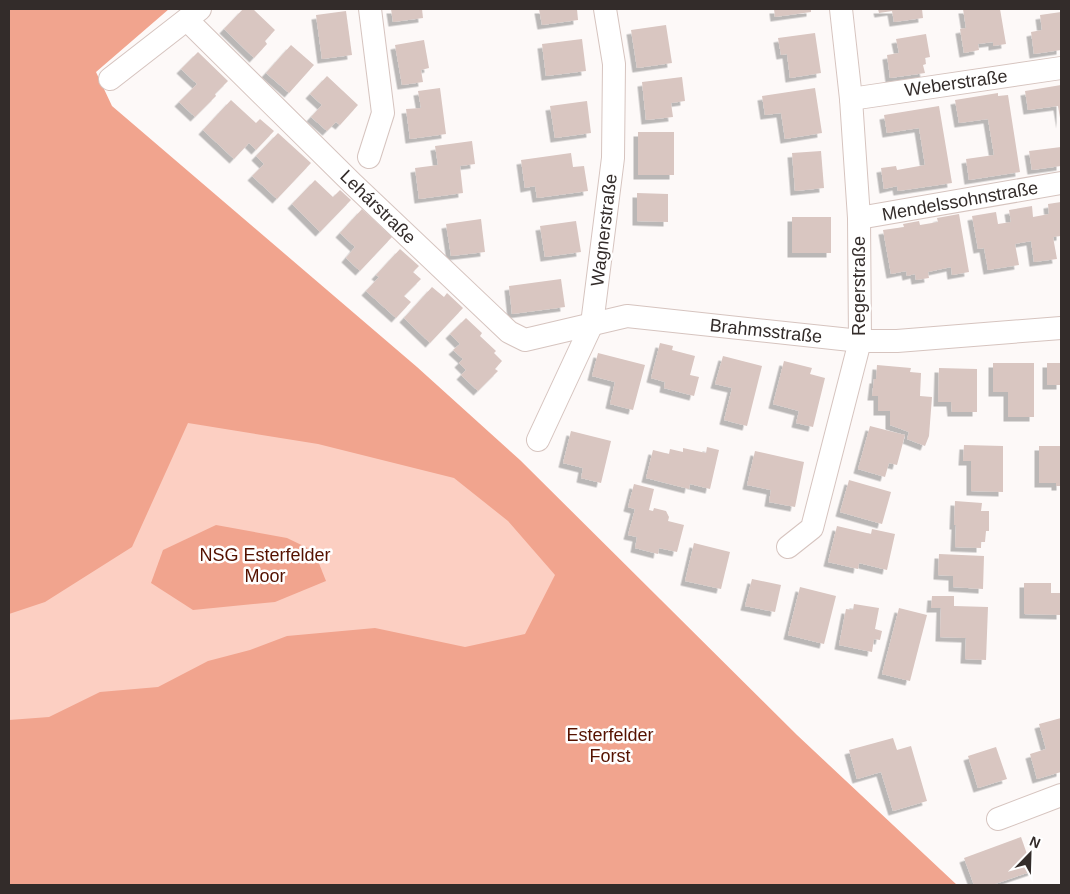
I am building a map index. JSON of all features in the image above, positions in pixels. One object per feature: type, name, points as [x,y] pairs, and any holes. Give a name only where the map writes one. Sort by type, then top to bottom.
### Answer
[{"type":"street","name":"Lehárstraße","points":[[369,157],[383,113],[370,9]]},
{"type":"street","name":"Wagnerstraße","points":[[538,440],[592,324],[613,158],[614,64],[606,9]]},
{"type":"street","name":"Regerstraße","points":[[788,547],[812,528],[860,341],[859,218],[851,99],[841,9]]},
{"type":"street","name":"Lehárstraße","points":[[193,14],[352,183],[509,332],[525,340],[592,324]]},
{"type":"street","points":[[110,79],[193,14]]},
{"type":"street","name":"Weberstraße","points":[[851,99],[1061,68]]},
{"type":"street","name":"Mendelssohnstraße","points":[[859,218],[1061,183]]},
{"type":"street","name":"Brahmsstraße","points":[[592,324],[627,316],[860,341],[897,341],[1061,328]]},
{"type":"street","points":[[998,819],[1061,795]]},
{"type":"green space","name":"Esterfelder Forst","points":[[9,9],[169,9],[96,72],[112,106],[417,367],[520,460],[797,735],[957,885],[9,885],[9,720],[49,717],[100,692],[158,687],[208,661],[250,650],[287,636],[375,628],[465,647],[525,634],[555,575],[508,521],[454,478],[318,444],[188,423],[132,547],[45,602],[9,614]]},
{"type":"green space","name":"NSG Esterfelder Moor","points":[[183,412],[480,460],[591,574],[536,686],[9,745],[9,597]]},
{"type":"green space","points":[[216,525],[287,538],[314,551],[326,581],[275,602],[193,610],[151,583],[163,550]]},
{"type":"building","points":[[243,9],[253,9],[275,30],[265,41],[267,44],[254,58],[224,29]]},
{"type":"building","points":[[391,9],[422,9],[423,18],[393,22]]},
{"type":"building","points":[[539,9],[577,9],[578,20],[542,25]]},
{"type":"building","points":[[774,9],[811,9],[811,12],[775,17]]},
{"type":"building","points":[[878,9],[922,9],[923,18],[894,22],[892,11],[879,13]]},
{"type":"building","points":[[963,9],[1000,9],[1006,44],[993,46],[993,42],[978,44],[979,50],[964,53],[960,29],[966,28]]},
{"type":"building","points":[[346,11],[352,55],[322,59],[316,15]]},
{"type":"building","points":[[1061,12],[1061,50],[1034,54],[1031,32],[1042,30],[1040,15]]},
{"type":"building","points":[[666,25],[672,63],[637,68],[631,30]]},
{"type":"building","points":[[815,33],[821,73],[790,78],[787,54],[781,55],[778,38]]},
{"type":"building","points":[[926,34],[930,57],[925,58],[926,64],[923,65],[925,73],[890,78],[887,55],[899,53],[896,39]]},
{"type":"building","points":[[582,39],[586,71],[546,76],[542,44]]},
{"type":"building","points":[[424,40],[429,68],[421,70],[423,82],[402,85],[395,45]]},
{"type":"building","points":[[291,45],[314,65],[289,93],[266,73]]},
{"type":"building","points":[[198,52],[228,81],[195,117],[179,102],[197,84],[181,69]]},
{"type":"building","points":[[327,76],[358,105],[340,125],[336,122],[327,131],[311,117],[322,105],[310,94]]},
{"type":"building","points":[[682,77],[685,101],[671,103],[673,117],[646,120],[642,82]]},
{"type":"building","points":[[1061,85],[1061,124],[1058,106],[1028,110],[1025,91]]},
{"type":"building","points":[[440,88],[446,134],[410,139],[406,109],[421,108],[418,91]]},
{"type":"building","points":[[815,88],[822,133],[785,139],[781,113],[765,115],[762,96]]},
{"type":"building","points":[[998,93],[998,96],[1008,95],[1020,172],[969,180],[966,159],[994,155],[988,119],[959,123],[955,100]]},
{"type":"building","points":[[231,100],[256,123],[260,119],[274,131],[256,150],[249,143],[234,159],[203,130]]},
{"type":"building","points":[[587,101],[591,133],[555,138],[550,106]]},
{"type":"building","points":[[939,106],[952,183],[898,191],[897,186],[884,189],[881,168],[896,166],[897,170],[925,165],[919,128],[887,133],[884,115]]},
{"type":"building","points":[[638,132],[674,132],[674,175],[638,175]]},
{"type":"building","points":[[278,133],[311,163],[277,199],[252,176],[264,164],[256,156]]},
{"type":"building","points":[[472,141],[475,164],[460,166],[463,193],[419,199],[415,168],[438,165],[435,146]]},
{"type":"building","points":[[1061,147],[1061,166],[1032,170],[1029,151]]},
{"type":"building","points":[[821,151],[824,188],[795,191],[792,153]]},
{"type":"building","points":[[571,153],[573,167],[584,166],[588,191],[537,198],[535,186],[525,188],[521,160]]},
{"type":"building","points":[[315,180],[333,197],[340,190],[351,200],[320,232],[292,204]]},
{"type":"building","points":[[637,193],[668,194],[668,222],[637,221]]},
{"type":"building","points":[[1061,202],[1061,236],[1053,237],[1057,259],[1034,262],[1031,241],[1015,244],[1019,265],[988,270],[984,248],[978,249],[972,216],[996,212],[998,224],[1011,222],[1009,210],[1032,206],[1033,217],[1049,214],[1048,204]]},
{"type":"building","points":[[362,209],[392,237],[360,271],[346,258],[355,247],[340,233]]},
{"type":"building","points":[[959,214],[969,272],[952,275],[951,267],[928,272],[929,278],[916,280],[915,274],[907,276],[906,271],[891,274],[883,230],[904,227],[903,224],[919,221],[920,225],[938,222],[937,218]]},
{"type":"building","points":[[792,217],[831,217],[831,253],[792,253]]},
{"type":"building","points":[[481,219],[485,252],[451,256],[446,224]]},
{"type":"building","points":[[576,221],[581,252],[545,257],[540,226]]},
{"type":"building","points":[[400,249],[419,266],[413,272],[421,279],[404,296],[411,302],[396,318],[366,291],[379,277],[376,275]]},
{"type":"building","points":[[561,279],[565,307],[512,314],[509,286]]},
{"type":"building","points":[[432,287],[444,297],[447,293],[463,308],[430,343],[404,318]]},
{"type":"building","points":[[466,318],[482,333],[480,336],[496,351],[494,353],[502,361],[495,369],[498,371],[478,391],[461,375],[466,370],[459,363],[463,359],[453,350],[460,344],[450,334]]},
{"type":"building","points":[[660,343],[673,346],[672,350],[695,356],[690,375],[699,377],[694,396],[664,388],[665,382],[651,378]]},
{"type":"building","points":[[598,353],[645,365],[633,410],[610,404],[615,382],[592,376]]},
{"type":"building","points":[[723,356],[762,366],[747,426],[724,420],[732,388],[715,384]]},
{"type":"building","points":[[784,361],[812,368],[810,374],[825,378],[813,427],[796,423],[799,411],[773,404]]},
{"type":"building","points":[[993,363],[1034,363],[1034,417],[1008,417],[1008,392],[993,392]]},
{"type":"building","points":[[1047,363],[1061,363],[1061,385],[1047,385]]},
{"type":"building","points":[[877,365],[911,368],[910,372],[921,373],[920,396],[932,397],[929,436],[925,446],[907,439],[909,432],[890,425],[890,411],[878,411],[878,396],[872,396]]},
{"type":"building","points":[[939,368],[977,369],[977,412],[952,412],[951,402],[938,402]]},
{"type":"building","points":[[870,426],[905,435],[897,465],[889,463],[885,477],[858,469]]},
{"type":"building","points":[[571,431],[611,441],[601,483],[581,478],[583,468],[563,463]]},
{"type":"building","points":[[964,445],[1003,446],[1003,492],[971,491],[971,461],[963,461]]},
{"type":"building","points":[[1039,446],[1061,446],[1061,486],[1056,486],[1056,483],[1039,483]]},
{"type":"building","points":[[707,447],[719,450],[710,489],[690,484],[689,489],[646,478],[653,450],[669,454],[670,449],[683,452],[683,448],[706,453]]},
{"type":"building","points":[[755,451],[804,462],[795,507],[769,502],[771,490],[747,485]]},
{"type":"building","points":[[849,480],[891,492],[882,524],[840,512]]},
{"type":"building","points":[[634,484],[654,489],[649,510],[653,511],[654,508],[666,511],[669,517],[668,521],[684,525],[677,552],[659,548],[658,554],[635,548],[637,537],[628,535],[635,509],[628,507]]},
{"type":"building","points":[[955,501],[982,503],[981,511],[989,511],[989,531],[986,531],[985,542],[981,542],[981,548],[955,547]]},
{"type":"building","points":[[837,526],[871,534],[872,529],[895,534],[887,570],[859,563],[858,569],[828,562]]},
{"type":"building","points":[[694,543],[730,552],[721,589],[685,581]]},
{"type":"building","points":[[939,554],[984,556],[983,589],[953,587],[953,576],[938,575]]},
{"type":"building","points":[[752,579],[781,585],[775,612],[745,606]]},
{"type":"building","points":[[1024,583],[1051,583],[1051,593],[1061,593],[1061,615],[1024,614]]},
{"type":"building","points":[[800,587],[836,596],[824,644],[788,635]]},
{"type":"building","points":[[932,596],[954,596],[954,606],[988,607],[986,660],[965,659],[966,638],[940,637],[941,608],[931,608]]},
{"type":"building","points":[[854,604],[879,608],[875,629],[882,631],[880,640],[874,639],[872,652],[839,645],[846,609],[853,610]]},
{"type":"building","points":[[899,608],[927,615],[910,681],[882,674]]},
{"type":"building","points":[[1061,718],[1061,772],[1037,779],[1030,754],[1046,749],[1039,724]]},
{"type":"building","points":[[893,738],[897,750],[911,746],[927,801],[893,811],[881,772],[857,779],[849,750]]},
{"type":"building","points":[[996,747],[1007,779],[978,788],[968,756]]},
{"type":"building","points":[[1021,837],[1033,871],[992,885],[974,885],[964,858]]}]
